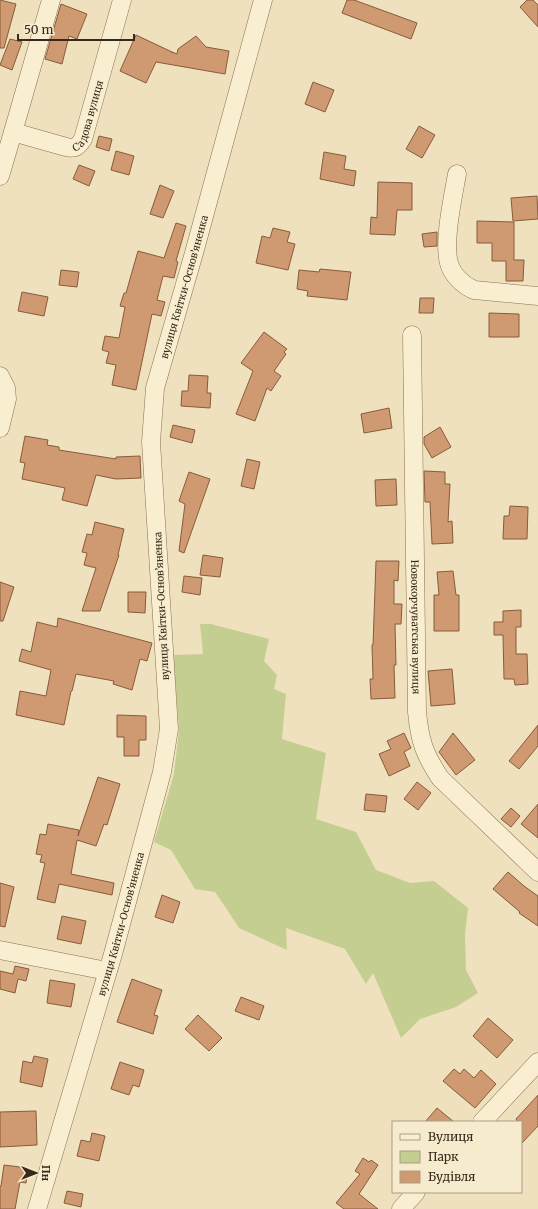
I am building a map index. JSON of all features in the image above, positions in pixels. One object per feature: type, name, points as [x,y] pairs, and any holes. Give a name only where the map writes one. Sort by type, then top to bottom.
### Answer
[{"type":"street","points":[[0,176],[51,0]]},
{"type":"street","name":"Садова вулиця","points":[[13,132],[66,147],[74,148],[79,146],[83,139],[122,0]]},
{"type":"street","name":"вулиця Квітки-Основ’яненка","points":[[38,1209],[113,954],[162,772],[168,729],[152,442],[155,388],[194,253],[263,0]]},
{"type":"street","points":[[456,174],[446,251],[449,265],[456,276],[465,285],[474,290],[538,296]]},
{"type":"street","name":"Новокорчуватська вулиця","points":[[412,335],[417,697],[419,731],[423,748],[440,778],[538,872]]},
{"type":"street","points":[[0,376],[6,388],[7,400],[0,428]]},
{"type":"street","points":[[0,950],[107,971]]},
{"type":"street","points":[[483,1121],[538,1062]]},
{"type":"street","points":[[400,1209],[415,1193]]},
{"type":"green space","points":[[200,624],[211,624],[269,639],[264,661],[277,675],[274,689],[286,694],[282,739],[326,753],[316,819],[356,832],[376,870],[410,883],[434,881],[468,908],[465,935],[466,970],[478,993],[456,1007],[420,1019],[401,1038],[373,973],[366,984],[345,949],[286,928],[287,950],[239,928],[215,892],[195,889],[171,850],[154,842],[174,774],[179,730],[173,655],[203,654]]},
{"type":"building","points":[[0,0],[16,4],[4,48],[0,48]]},
{"type":"building","points":[[347,0],[354,0],[417,23],[411,39],[342,13]]},
{"type":"building","points":[[527,0],[533,0],[538,5],[538,27],[520,7]]},
{"type":"building","points":[[61,4],[87,14],[77,39],[69,36],[62,64],[45,59]]},
{"type":"building","points":[[136,35],[177,54],[178,49],[196,36],[206,47],[229,51],[225,74],[156,62],[146,83],[120,71]]},
{"type":"building","points":[[10,39],[22,42],[12,70],[0,65]]},
{"type":"building","points":[[313,82],[334,90],[325,112],[305,104]]},
{"type":"building","points":[[419,126],[435,135],[422,158],[406,149]]},
{"type":"building","points":[[99,136],[112,139],[109,151],[96,147]]},
{"type":"building","points":[[116,151],[134,156],[129,175],[111,170]]},
{"type":"building","points":[[324,152],[346,156],[344,169],[356,171],[354,186],[320,179]]},
{"type":"building","points":[[79,165],[95,171],[89,186],[73,179]]},
{"type":"building","points":[[378,182],[412,183],[412,210],[397,210],[395,235],[370,234],[371,217],[377,218]]},
{"type":"building","points":[[160,185],[174,191],[163,218],[150,214]]},
{"type":"building","points":[[537,196],[538,219],[513,221],[511,198]]},
{"type":"building","points":[[477,221],[514,222],[514,260],[524,260],[523,281],[506,281],[506,261],[492,261],[492,243],[477,243]]},
{"type":"building","points":[[176,223],[186,226],[176,261],[178,262],[174,278],[163,276],[157,300],[165,302],[161,316],[152,314],[136,390],[112,385],[116,365],[106,363],[109,352],[102,350],[105,336],[119,338],[125,307],[120,306],[124,293],[126,293],[138,251],[164,258]]},
{"type":"building","points":[[273,228],[290,232],[287,242],[295,244],[288,270],[256,263],[262,236],[270,238]]},
{"type":"building","points":[[437,232],[437,246],[424,247],[422,234]]},
{"type":"building","points":[[320,269],[351,272],[347,300],[307,296],[308,291],[297,289],[299,270],[319,272]]},
{"type":"building","points":[[61,270],[79,272],[77,287],[59,285]]},
{"type":"building","points":[[22,292],[48,297],[44,316],[18,311]]},
{"type":"building","points":[[420,298],[434,298],[433,313],[419,313]]},
{"type":"building","points":[[489,313],[519,314],[519,337],[489,337]]},
{"type":"building","points":[[264,332],[287,349],[284,352],[286,354],[274,371],[281,376],[271,391],[267,388],[255,421],[236,414],[253,371],[241,363]]},
{"type":"building","points":[[189,375],[208,376],[207,393],[211,393],[210,408],[181,406],[182,391],[188,391]]},
{"type":"building","points":[[389,408],[392,428],[364,433],[361,414]]},
{"type":"building","points":[[173,425],[195,430],[192,443],[170,437]]},
{"type":"building","points":[[440,427],[451,447],[432,458],[424,444],[424,437]]},
{"type":"building","points":[[25,436],[48,440],[47,445],[59,447],[59,450],[116,459],[116,457],[140,456],[141,478],[116,479],[96,475],[87,506],[62,500],[65,488],[22,479],[25,463],[20,462]]},
{"type":"building","points":[[247,459],[260,462],[254,489],[241,486]]},
{"type":"building","points":[[424,471],[445,472],[445,484],[450,484],[448,522],[452,521],[453,543],[432,544],[430,502],[425,502]]},
{"type":"building","points":[[189,472],[210,479],[184,553],[179,551],[185,504],[179,501]]},
{"type":"building","points":[[396,479],[397,505],[376,506],[375,480]]},
{"type":"building","points":[[510,506],[528,507],[527,539],[503,539],[504,516],[509,516]]},
{"type":"building","points":[[95,522],[124,529],[119,555],[100,611],[82,611],[96,568],[84,565],[87,553],[82,552],[87,534],[92,535]]},
{"type":"building","points":[[203,555],[223,558],[220,577],[200,575]]},
{"type":"building","points":[[376,561],[399,561],[398,581],[394,580],[394,604],[402,604],[401,624],[395,624],[395,698],[371,699],[370,679],[373,679],[372,645]]},
{"type":"building","points":[[453,571],[456,595],[459,595],[459,631],[434,631],[434,595],[439,595],[437,572]]},
{"type":"building","points":[[184,576],[202,578],[200,595],[182,592]]},
{"type":"building","points":[[0,582],[14,587],[3,621],[0,621]]},
{"type":"building","points":[[128,592],[146,592],[145,613],[128,612]]},
{"type":"building","points":[[521,610],[521,627],[516,627],[516,654],[527,654],[528,684],[515,685],[514,679],[504,679],[503,635],[494,635],[494,622],[503,622],[503,611]]},
{"type":"building","points":[[58,618],[152,643],[147,661],[140,659],[132,690],[113,684],[114,681],[76,674],[64,725],[16,715],[20,691],[46,696],[51,670],[19,661],[22,649],[31,652],[37,622],[57,627]]},
{"type":"building","points":[[452,669],[455,704],[431,706],[428,671]]},
{"type":"building","points":[[117,715],[146,716],[146,740],[139,740],[139,756],[124,756],[124,737],[117,737]]},
{"type":"building","points":[[538,725],[538,746],[519,769],[509,761]]},
{"type":"building","points":[[404,733],[411,748],[404,752],[410,766],[389,776],[379,754],[391,749],[387,741]]},
{"type":"building","points":[[453,733],[475,760],[456,775],[439,752]]},
{"type":"building","points":[[98,777],[120,784],[107,825],[104,824],[96,846],[77,840],[71,874],[114,883],[112,895],[59,884],[55,903],[37,899],[45,863],[40,862],[42,855],[36,854],[40,834],[46,835],[48,824],[79,830],[78,836]]},
{"type":"building","points":[[417,782],[431,793],[418,810],[404,799]]},
{"type":"building","points":[[366,794],[387,796],[385,812],[364,810]]},
{"type":"building","points":[[538,804],[538,838],[521,824]]},
{"type":"building","points":[[511,808],[520,816],[511,827],[501,819]]},
{"type":"building","points":[[508,872],[538,896],[538,926],[519,913],[520,912],[493,889]]},
{"type":"building","points":[[0,883],[14,887],[5,927],[0,926]]},
{"type":"building","points":[[162,895],[180,902],[173,923],[155,917]]},
{"type":"building","points":[[62,916],[86,921],[81,944],[57,939]]},
{"type":"building","points":[[15,966],[29,969],[26,981],[18,979],[15,993],[0,989],[0,971],[13,974]]},
{"type":"building","points":[[132,979],[162,990],[154,1015],[158,1016],[153,1034],[117,1022]]},
{"type":"building","points":[[50,980],[75,984],[71,1007],[47,1003]]},
{"type":"building","points":[[241,997],[264,1006],[259,1020],[235,1011]]},
{"type":"building","points":[[198,1015],[222,1038],[209,1051],[185,1029]]},
{"type":"building","points":[[488,1018],[513,1040],[497,1058],[473,1036]]},
{"type":"building","points":[[34,1056],[48,1059],[42,1087],[20,1082],[23,1061],[32,1063]]},
{"type":"building","points":[[120,1062],[144,1070],[139,1087],[133,1085],[129,1095],[111,1089]]},
{"type":"building","points":[[454,1069],[460,1074],[464,1069],[474,1078],[481,1070],[496,1084],[475,1108],[443,1081]]},
{"type":"building","points":[[538,1095],[538,1126],[522,1143],[522,1121],[517,1121],[516,1119]]},
{"type":"building","points":[[437,1108],[453,1121],[426,1121]]},
{"type":"building","points":[[36,1111],[37,1145],[0,1147],[0,1112]]},
{"type":"building","points":[[92,1133],[105,1136],[99,1161],[77,1156],[81,1140],[90,1142]]},
{"type":"building","points":[[363,1158],[369,1162],[371,1160],[378,1165],[359,1194],[378,1209],[344,1209],[336,1203],[360,1174],[355,1171]]},
{"type":"building","points":[[4,1165],[28,1168],[26,1183],[20,1182],[15,1209],[0,1209],[0,1186]]},
{"type":"building","points":[[67,1191],[83,1194],[81,1207],[64,1203]]}]
